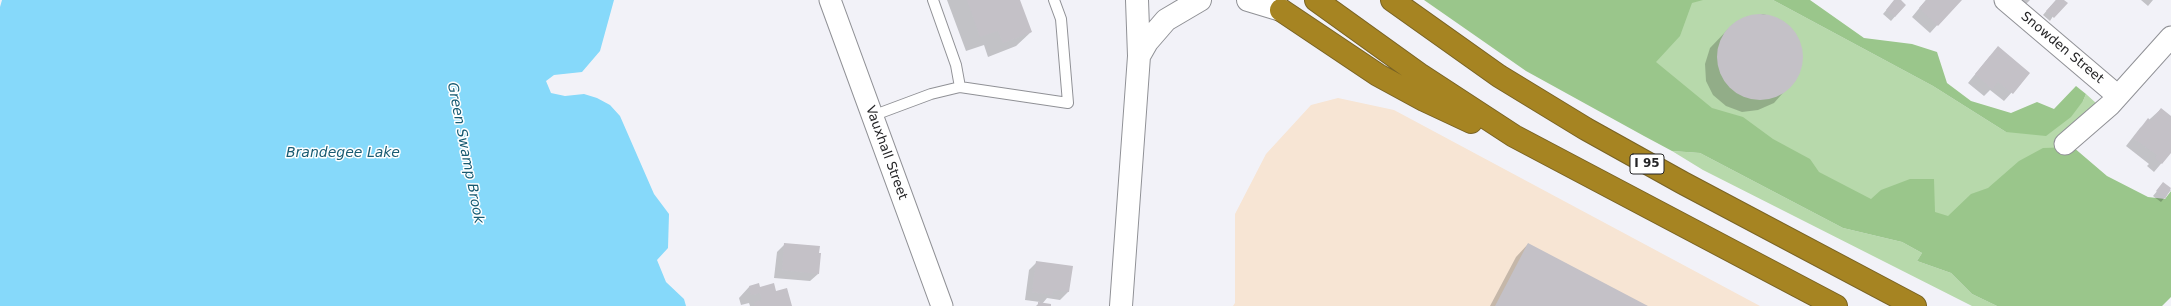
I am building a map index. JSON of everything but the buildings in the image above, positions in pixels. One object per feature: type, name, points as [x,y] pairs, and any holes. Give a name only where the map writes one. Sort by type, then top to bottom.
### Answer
[{"type":"highway","points":[[1316,0],[1419,74],[1514,136],[1836,306]]},
{"type":"highway","name":"I 95","points":[[1392,0],[1489,70],[1580,126],[1683,184],[1915,306]]},
{"type":"highway","points":[[1274,5],[1344,54],[1409,92],[1459,117],[1514,136]]},
{"type":"street","name":"Vauxhall Street","points":[[830,0],[942,306]]},
{"type":"street","points":[[1121,306],[1139,56],[1137,0]]},
{"type":"street","points":[[1139,56],[1151,37],[1166,20],[1200,0]]},
{"type":"street","points":[[1248,0],[1274,5]]},
{"type":"street","name":"Snowden Street","points":[[2005,0],[2118,96]]},
{"type":"street","points":[[2065,144],[2096,118],[2118,96],[2171,37]]},
{"type":"lane","points":[[933,0],[956,65],[960,87]]},
{"type":"lane","points":[[872,116],[931,94],[960,87],[1068,103],[1061,19],[1054,0]]},
{"type":"shaded area","points":[[1338,98],[1394,110],[1760,306],[1233,306],[1235,303],[1235,214],[1266,154],[1311,105]]},
{"type":"green space","points":[[1424,0],[1703,0],[1692,3],[1680,36],[1656,62],[1712,108],[1743,117],[1773,139],[1810,159],[1819,172],[1871,199],[1881,190],[1910,179],[1934,179],[1935,212],[1948,216],[1971,194],[1988,188],[2019,161],[2043,148],[2073,147],[2107,176],[2148,197],[2165,199],[2171,191],[2171,297],[2162,306],[1997,306],[1972,294],[1951,273],[1917,261],[1922,253],[1902,242],[1843,228],[1700,153],[1672,151],[1526,71]]},
{"type":"green space","points":[[1528,0],[1773,0],[1933,86],[2006,132],[2083,101],[2086,94],[2096,103],[2073,147],[1964,261]]},
{"type":"green space","points":[[1773,0],[1810,0],[1864,38],[1912,44],[1937,52],[1947,83],[1971,101],[2011,113],[2037,102],[2054,109],[2076,86],[2086,94],[2083,101],[2071,117],[2046,136],[2006,132],[1933,86]]},
{"type":"green space","points":[[1672,151],[1700,153],[1843,228],[1902,242],[1922,253],[1917,261],[1951,273],[1972,294],[1997,306],[1972,306],[1703,170]]},
{"type":"water","name":"Brandegee Lake","points":[[2,0],[614,0],[600,51],[582,72],[554,75],[546,81],[551,93],[565,96],[584,94],[597,98],[610,105],[620,116],[654,194],[669,214],[668,248],[657,260],[666,282],[684,299],[686,306],[0,306],[0,7]]},
{"type":"water label","name":"Green Swamp Brook","points":[[465,153]]}]
